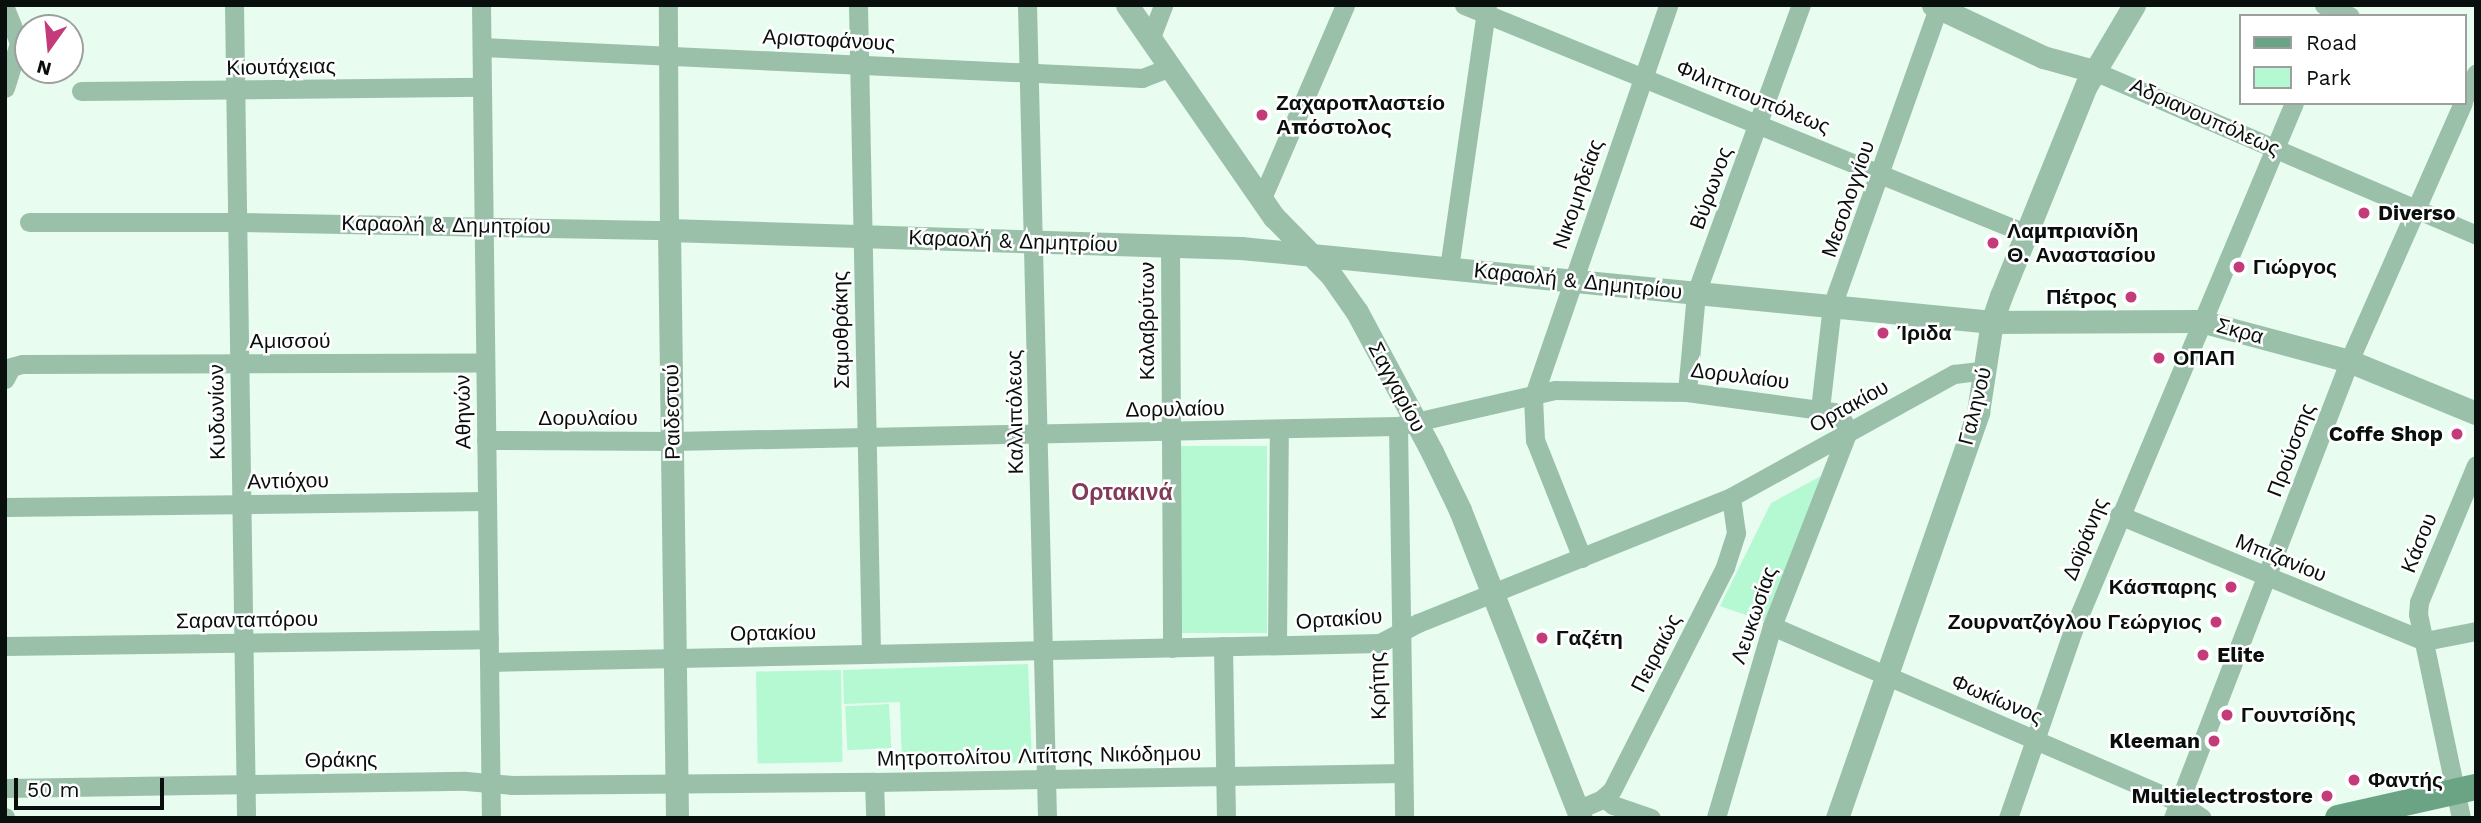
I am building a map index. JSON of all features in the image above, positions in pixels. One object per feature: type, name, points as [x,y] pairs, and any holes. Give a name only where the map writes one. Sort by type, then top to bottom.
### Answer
[{"type":"main road","points":[[2338,818],[2466,789]]},
{"type":"street","name":"Κυδωνίων","points":[[234,5],[246,818]]},
{"type":"street","name":"Αθηνών","points":[[481,5],[491,818]]},
{"type":"street","name":"Ραιδεστού","points":[[668,5],[677,818]]},
{"type":"street","name":"Σαμοθράκης","points":[[858,5],[871,654]]},
{"type":"street","name":"Καλλιπόλεως","points":[[1027,5],[1047,818]]},
{"type":"street","name":"Σαγγαρίου","points":[[1127,5],[1282,226],[1331,275],[1351,302],[1407,425],[1451,491],[1580,813]]},
{"type":"street","points":[[1151,37],[1163,5]]},
{"type":"street","points":[[1262,198],[1345,5]]},
{"type":"street","name":"Φιλιππουπόλεως","points":[[1464,5],[1486,10],[1642,77],[2025,233]]},
{"type":"street","name":"Νικομηδείας","points":[[1582,558],[1533,436],[1534,395],[1668,5]]},
{"type":"street","name":"Βύρωνος","points":[[1687,392],[1696,293],[1801,5]]},
{"type":"street","name":"Γαληνού","points":[[1837,818],[1978,412],[1992,322],[2025,233],[2094,71],[2134,5]]},
{"type":"street","name":"Αδριανουπόλεως","points":[[1936,7],[2043,57],[2094,71],[2476,235]]},
{"type":"street","name":"Μεσολογγίου","points":[[1821,409],[1832,306],[1881,173],[1936,7]]},
{"type":"street","points":[[5,8],[19,43],[5,88]]},
{"type":"street","points":[[1449,268],[1486,10]]},
{"type":"street","name":"Αριστοφάνους","points":[[482,47],[1142,78],[1171,67]]},
{"type":"street","points":[[2467,92],[2476,71]]},
{"type":"street","name":"Κιουτάχειας","points":[[80,91],[482,87]]},
{"type":"street","name":"Δοϊράνης","points":[[2008,818],[2033,739],[2119,516],[2293,105]]},
{"type":"street","name":"Προύσσης","points":[[2176,810],[2349,361],[2462,105]]},
{"type":"street","name":"Καραολή & Δημητρίου","points":[[29,222],[484,225],[1170,246],[1310,254],[1992,322]]},
{"type":"street","name":"Καλαβρύτων","points":[[1170,246],[1172,648]]},
{"type":"street","name":"Σκρα","points":[[1992,322],[2200,321],[2349,361],[2476,413]]},
{"type":"street","name":"Αμισσού","points":[[8,373],[239,364],[485,362]]},
{"type":"street","name":"Ορτακίου","points":[[675,658],[1380,643],[1418,623],[1731,497],[1771,478],[1954,374],[1986,370]]},
{"type":"street","name":"Δορυλαίου","points":[[486,440],[673,441],[1171,433],[1407,425],[1555,390],[1687,392],[1821,409],[1841,417],[1849,432]]},
{"type":"street","name":"Κρήτης","points":[[1404,818],[1399,635],[1407,425]]},
{"type":"street","points":[[1277,645],[1279,429]]},
{"type":"street","name":"Λευκωσίας","points":[[1716,818],[1772,626],[1849,432]]},
{"type":"street","name":"Κάσου","points":[[2461,818],[2466,789],[2418,614],[2419,602],[2476,465]]},
{"type":"street","name":"Πειραιώς","points":[[1604,798],[1612,790],[1725,566],[1736,533],[1731,497]]},
{"type":"street","name":"Αντιόχου","points":[[5,507],[487,501]]},
{"type":"street","name":"Μπιζανίου","points":[[2119,516],[2425,641]]},
{"type":"street","name":"Φωκίωνος","points":[[1772,626],[2033,739],[2176,810],[2202,818]]},
{"type":"street","points":[[2425,641],[2476,631]]},
{"type":"street","name":"Σαρανταπόρου","points":[[5,646],[489,639]]},
{"type":"street","points":[[1223,646],[1226,818]]},
{"type":"street","points":[[489,662],[675,658]]},
{"type":"street","name":"Μητροπολίτου Λιτίτσης Νικόδημου","points":[[677,783],[1403,773]]},
{"type":"street","name":"Θράκης","points":[[5,788],[490,782],[512,785],[677,783]]},
{"type":"street","points":[[874,782],[875,818]]},
{"type":"street","points":[[1580,813],[1604,798],[1613,805],[1651,818]]},
{"type":"green space","points":[[1178,446],[1267,446],[1267,633],[1178,633]]},
{"type":"green space","points":[[1821,476],[1766,622],[1720,606],[1771,503]]},
{"type":"green space","points":[[1028,664],[1032,762],[902,767],[900,702],[844,704],[843,670]]},
{"type":"green space","points":[[841,670],[843,762],[758,763],[756,671]]},
{"type":"green space","points":[[889,704],[891,748],[847,750],[845,706]]},
{"type":"place","name":"Ζαχαροπλαστείο Απόστολος","points":[[1262,115]]},
{"type":"place","name":"Diverso","points":[[2364,213]]},
{"type":"place","name":"Λαμπριανίδη Θ. Αναστασίου","points":[[1993,243]]},
{"type":"place","name":"Γιώργος","points":[[2239,267]]},
{"type":"place","name":"Πέτρος","points":[[2131,297]]},
{"type":"place","name":"Ίριδα","points":[[1883,333]]},
{"type":"place","name":"ΟΠΑΠ","points":[[2159,358]]},
{"type":"place","name":"Coffe Shop","points":[[2457,434]]},
{"type":"place","name":"Κάσπαρης","points":[[2231,587]]},
{"type":"place","name":"Ζουρνατζόγλου Γεώργιος","points":[[2216,622]]},
{"type":"place","name":"Γαζέτη","points":[[1542,638]]},
{"type":"place","name":"Elite","points":[[2203,655]]},
{"type":"place","name":"Γουντσίδης","points":[[2227,715]]},
{"type":"place","name":"Kleeman","points":[[2214,741]]},
{"type":"place","name":"Φαντής","points":[[2354,780]]},
{"type":"place","name":"Multielectrostore","points":[[2327,796]]},
{"type":"district","name":"Ορτακινά","points":[[1122,493]]}]
